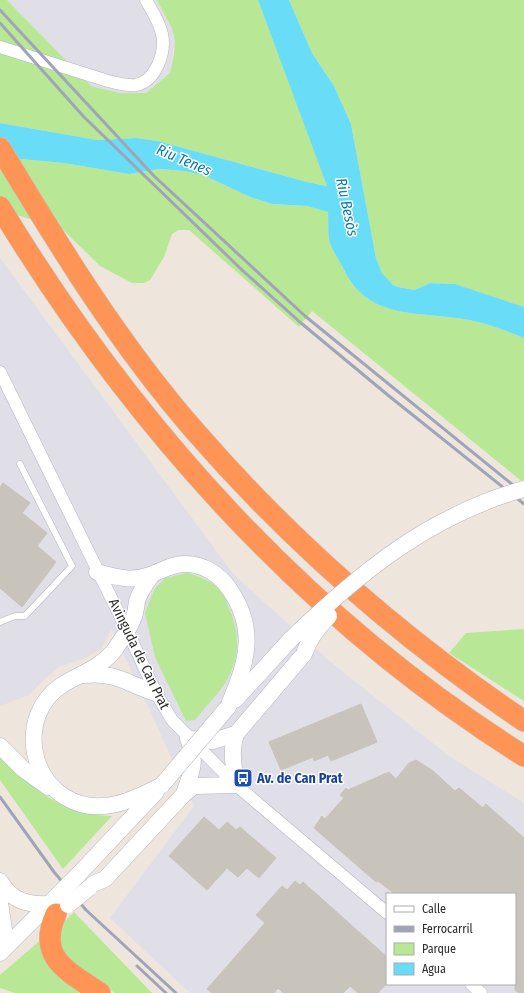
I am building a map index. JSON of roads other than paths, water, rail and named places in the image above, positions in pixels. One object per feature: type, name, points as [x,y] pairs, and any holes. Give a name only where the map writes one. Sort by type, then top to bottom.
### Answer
[{"type":"highway","points":[[0,148],[92,296],[141,363],[194,429],[250,492],[333,573],[388,621],[475,688],[524,721]]},
{"type":"highway","points":[[3,212],[76,323],[119,382],[157,430],[246,530],[310,592],[406,674],[459,713],[524,756]]},
{"type":"highway","points":[[58,905],[49,938],[54,957],[60,965],[72,975],[100,993]]},
{"type":"street","points":[[0,47],[108,81],[124,85],[137,85],[154,71],[162,54],[162,34],[158,21],[146,0]]},
{"type":"street","name":"Avinguda de Can Prat","points":[[0,372],[97,572],[127,630],[156,693],[172,720],[188,738],[236,785],[386,912]]},
{"type":"street","points":[[6,945],[28,940],[58,905],[77,876],[162,785],[228,707],[291,639],[332,600],[365,571],[413,538],[448,519],[484,503],[524,489]]},
{"type":"street","points":[[97,572],[128,579],[140,578],[152,575],[167,568],[184,564],[207,569],[224,581],[238,603],[244,617],[247,631],[247,646],[242,674],[228,707]]},
{"type":"street","points":[[0,881],[11,896],[18,901],[58,905],[105,879],[184,794],[194,786],[236,785],[232,744],[236,734],[304,654],[308,642],[317,629],[351,593],[365,571]]},
{"type":"street","points":[[53,789],[42,773],[36,759],[33,731],[36,719],[50,696],[62,685],[107,659],[133,619],[140,593],[152,575]]},
{"type":"street","points":[[81,675],[96,674],[116,676],[143,689],[156,693]]},
{"type":"street","points":[[184,794],[193,767],[194,754],[188,738],[213,740],[236,734]]},
{"type":"street","points":[[0,746],[23,769],[39,781],[81,804],[106,806],[120,804],[162,785]]},
{"type":"street","points":[[91,886],[125,836],[132,818]]},
{"type":"street","points":[[0,903],[6,945],[0,954]]},
{"type":"street","points":[[472,985],[482,993]]},
{"type":"lane","points":[[0,622],[15,616],[25,616],[72,566],[20,464]]},
{"type":"water","points":[[258,0],[289,0],[312,53],[334,86],[351,124],[376,258],[382,273],[393,285],[398,287],[414,290],[430,283],[455,284],[524,307],[524,338],[471,320],[395,310],[380,305],[367,298],[354,286],[331,246],[329,239],[328,212],[307,206],[272,204],[250,197],[203,175],[184,171],[160,169],[129,174],[64,163],[0,157],[0,123],[97,140],[136,138],[158,141],[307,182],[327,186]]},
{"type":"railway","points":[[0,10],[154,176],[305,316],[524,494]]},
{"type":"railway","points":[[0,23],[84,117],[242,270],[301,323],[389,396],[524,504]]},
{"type":"railway","points":[[0,797],[54,872],[86,910],[176,993]]},
{"type":"railway","points":[[137,966],[166,993]]},
{"type":"place","name":"Av. de Can Prat","points":[[243,778]]},
{"type":"water label","name":"Riu Tenes","points":[[184,160]]},
{"type":"water label","name":"Riu Besòs","points":[[347,207]]}]
